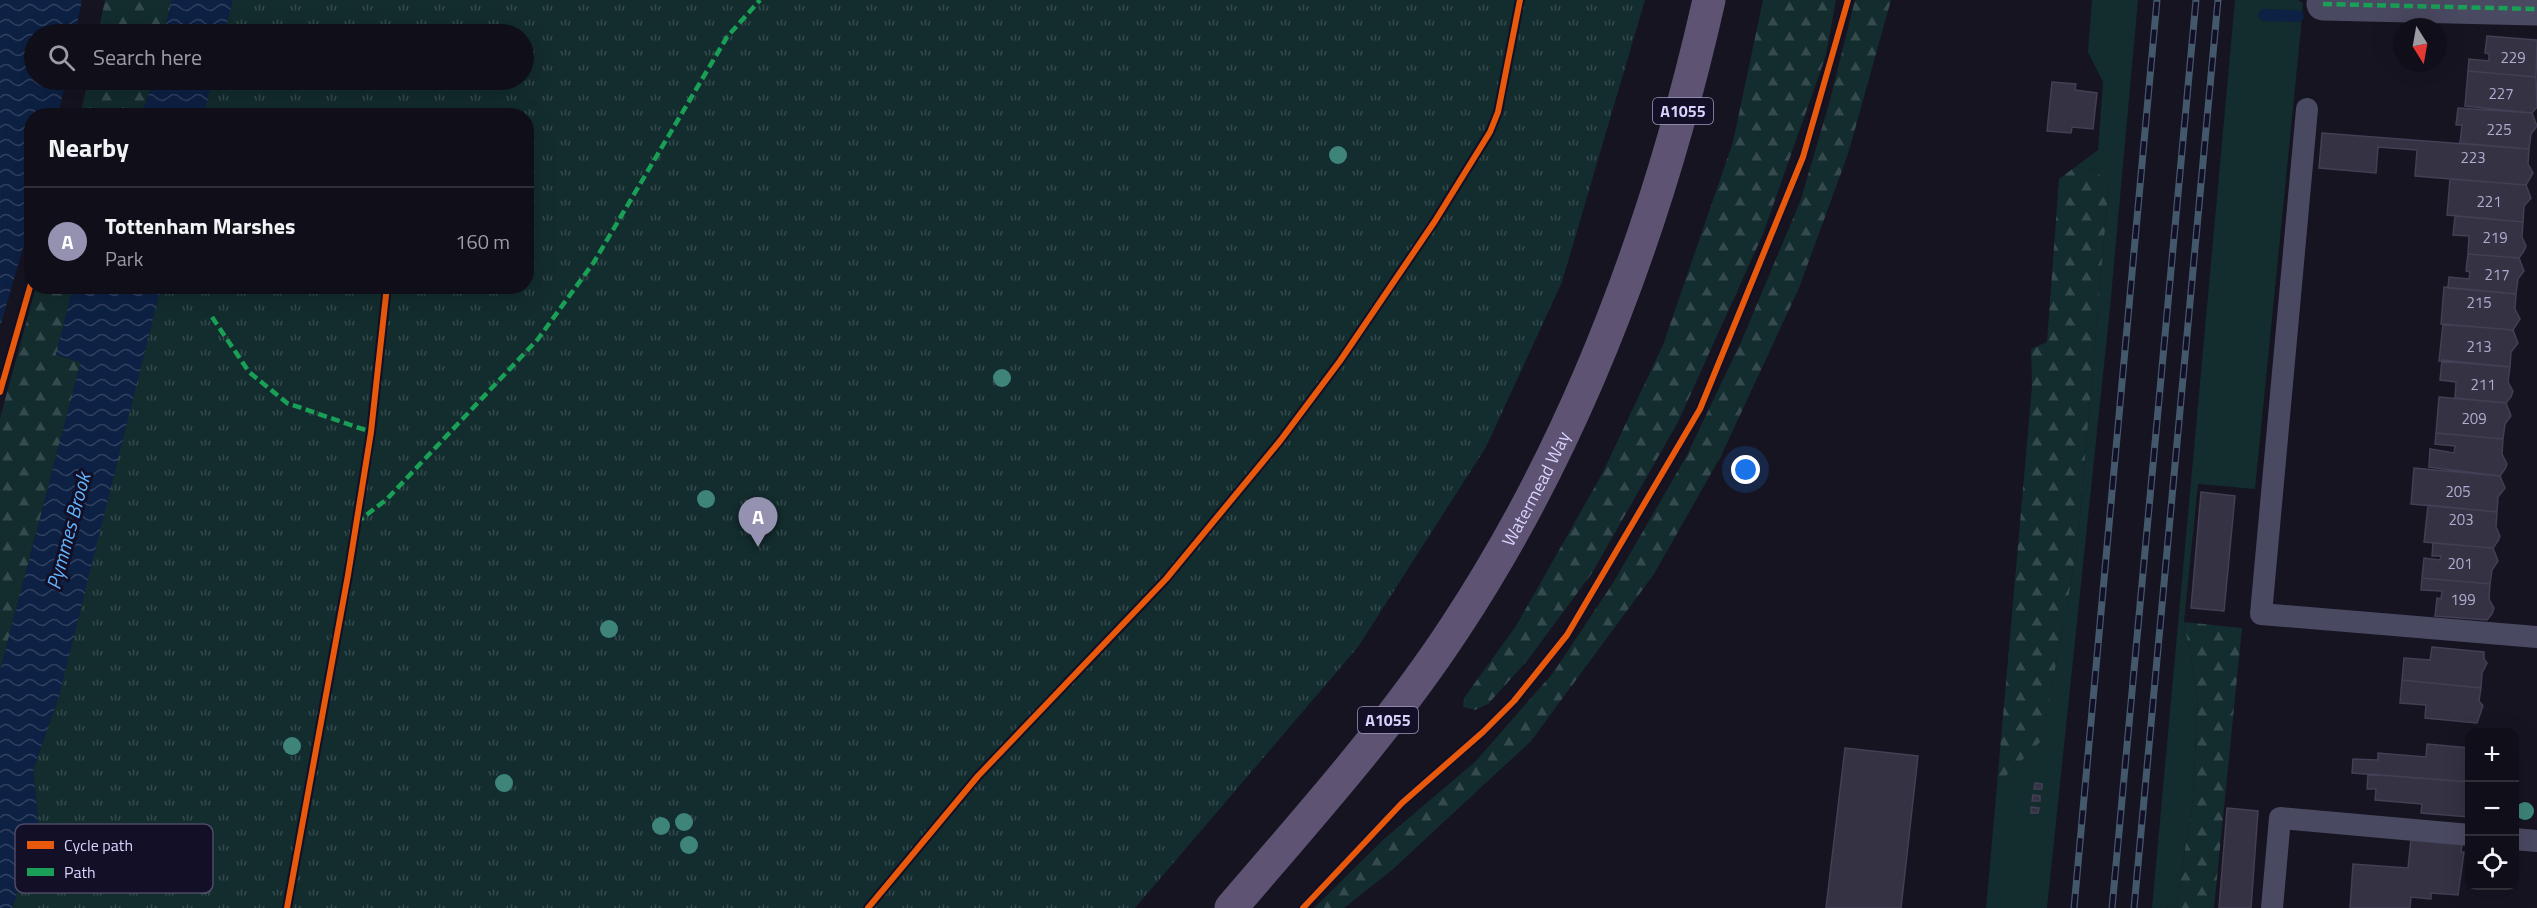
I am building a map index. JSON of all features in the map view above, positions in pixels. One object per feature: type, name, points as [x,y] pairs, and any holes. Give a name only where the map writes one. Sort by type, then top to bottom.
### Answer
[{"type":"main road","name":"Watermead Way","points":[[1231,908],[1382,729],[1456,627],[1523,515],[1571,420],[1620,304],[1687,99],[1708,0]]},
{"type":"street","points":[[2323,4],[2537,9]]},
{"type":"lane","points":[[2307,109],[2261,614],[2537,637]]},
{"type":"lane","points":[[2272,908],[2280,818],[2465,835]]},
{"type":"lane","points":[[2519,839],[2537,841]]},
{"type":"green space","points":[[105,0],[172,0],[166,24],[100,24]]},
{"type":"green space","points":[[226,0],[1645,0],[1562,282],[1486,447],[1358,647],[1135,908],[12,908],[17,893],[213,893],[213,824],[38,824],[33,770],[59,695],[155,294],[534,294],[534,108],[200,108],[204,90],[534,90],[534,24],[220,24]]},
{"type":"green space","points":[[1763,0],[1836,0],[1826,55],[1763,234],[1678,422],[1592,573],[1527,661],[1488,704],[1475,710],[1463,707],[1464,698],[1516,626],[1601,476],[1663,345],[1733,142]]},
{"type":"green space","points":[[1855,0],[1891,0],[1848,154],[1799,288],[1721,456],[1654,574],[1531,741],[1392,870],[1344,908],[1314,908],[1384,839],[1475,762],[1553,673],[1613,583],[1686,457],[1741,342],[1800,202],[1829,104]]},
{"type":"green space","points":[[2092,0],[2138,0],[2110,308],[2047,908],[1986,908],[1997,785],[2042,739],[2077,550],[2109,183],[2093,169],[2075,167],[2098,150],[2103,82],[2088,52]]},
{"type":"green space","points":[[2235,0],[2298,0],[2303,3],[2301,28],[2255,489],[2198,484],[2184,622],[2198,696],[2193,798],[2177,902],[2166,908],[2152,908]]},
{"type":"green space","points":[[86,90],[150,90],[144,108],[82,108]]},
{"type":"green space","points":[[2075,167],[2093,169],[2109,183],[2077,550],[2042,740],[1997,785],[2032,386],[2031,349],[2047,342],[2059,179]]},
{"type":"green space","points":[[34,294],[71,294],[56,355],[81,362],[0,671],[0,418]]},
{"type":"green space","points":[[2184,622],[2242,628],[2214,908],[2166,908],[2177,902],[2193,798],[2198,696]]},
{"type":"water","points":[[0,0],[82,0],[77,24],[24,24],[24,90],[64,90],[60,108],[24,108],[24,245],[0,327]]},
{"type":"water","points":[[172,0],[233,0],[227,24],[166,24]]},
{"type":"water","points":[[150,90],[210,90],[206,108],[144,108]]},
{"type":"water","name":"Pymmes Brook","points":[[71,294],[159,294],[59,696],[33,770],[38,824],[15,824],[15,893],[17,893],[12,908],[0,908],[0,671],[81,362],[56,355]]},
{"type":"building","points":[[2487,36],[2537,40],[2536,77],[2468,71],[2469,59],[2489,61],[2489,54],[2485,53]]},
{"type":"building","points":[[2468,71],[2536,77],[2537,107],[2532,113],[2465,106]]},
{"type":"building","points":[[2052,82],[2076,84],[2075,90],[2097,93],[2093,129],[2072,127],[2071,133],[2047,131]]},
{"type":"building","points":[[2458,108],[2532,113],[2537,126],[2531,134],[2529,149],[2460,143],[2462,125],[2456,125]]},
{"type":"building","points":[[2322,133],[2529,149],[2528,164],[2533,173],[2526,185],[2415,176],[2417,150],[2378,147],[2376,173],[2319,168]]},
{"type":"building","points":[[2450,179],[2526,185],[2531,198],[2524,206],[2523,222],[2447,215]]},
{"type":"building","points":[[2455,216],[2523,222],[2522,237],[2526,246],[2524,251],[2519,258],[2468,254],[2469,236],[2453,235]]},
{"type":"building","points":[[2468,254],[2519,258],[2524,271],[2518,279],[2516,294],[2448,288],[2449,277],[2469,279],[2470,272],[2466,271]]},
{"type":"building","points":[[2444,287],[2516,294],[2515,309],[2520,319],[2513,330],[2441,324]]},
{"type":"building","points":[[2443,324],[2513,330],[2518,343],[2511,352],[2510,367],[2439,361]]},
{"type":"building","points":[[2442,360],[2510,367],[2508,382],[2513,391],[2511,397],[2506,403],[2455,398],[2456,382],[2440,380]]},
{"type":"building","points":[[2439,397],[2506,403],[2511,416],[2505,424],[2503,439],[2436,433]]},
{"type":"building","points":[[2436,433],[2503,439],[2502,454],[2507,464],[2505,469],[2500,476],[2429,467],[2430,449],[2454,453],[2455,446],[2435,444]]},
{"type":"building","points":[[2414,468],[2500,476],[2505,488],[2498,497],[2497,512],[2411,504]]},
{"type":"building","points":[[2201,492],[2235,496],[2224,611],[2191,608]]},
{"type":"building","points":[[2428,505],[2497,512],[2496,527],[2500,536],[2498,541],[2493,548],[2424,542]]},
{"type":"building","points":[[2433,543],[2493,548],[2498,561],[2492,570],[2490,584],[2422,578],[2424,558],[2440,560],[2441,556],[2432,556]]},
{"type":"building","points":[[2422,578],[2490,584],[2489,599],[2494,608],[2492,614],[2487,620],[2435,616],[2437,598],[2441,599],[2442,591],[2421,590]]},
{"type":"building","points":[[2432,647],[2484,652],[2484,659],[2487,663],[2482,673],[2481,688],[2402,680],[2404,658],[2430,660]]},
{"type":"building","points":[[2402,680],[2481,688],[2479,701],[2483,706],[2477,723],[2425,718],[2426,705],[2400,703]]},
{"type":"building","points":[[2427,744],[2465,748],[2465,782],[2352,773],[2353,759],[2378,760],[2378,753],[2426,757]]},
{"type":"building","points":[[1845,748],[1918,756],[1901,908],[1826,908]]},
{"type":"building","points":[[2368,774],[2465,782],[2465,817],[2421,813],[2422,804],[2375,800],[2376,789],[2367,789]]},
{"type":"building","points":[[2035,783],[2042,784],[2042,789],[2034,789]]},
{"type":"building","points":[[2033,795],[2040,796],[2040,801],[2032,801]]},
{"type":"building","points":[[2031,807],[2039,808],[2038,813],[2031,813]]},
{"type":"building","points":[[2227,808],[2258,811],[2251,908],[2219,908]]},
{"type":"building","points":[[2411,839],[2462,844],[2461,852],[2464,852],[2458,895],[2431,893],[2431,899],[2411,897],[2410,908],[2350,908],[2353,864],[2408,868]]},
{"type":"waterway","points":[[2264,15],[2298,16]]},
{"type":"railway","points":[[2074,908],[2157,0]]},
{"type":"railway","points":[[2112,908],[2196,0]]},
{"type":"railway","points":[[2134,908],[2218,0]]},
{"type":"marked path","points":[[356,523],[387,499],[538,339],[594,262],[727,37],[760,0]]},
{"type":"marked path","points":[[2323,4],[2537,9]]},
{"type":"marked path","points":[[212,317],[249,372],[287,403],[371,432]]},
{"type":"cycle path","points":[[868,908],[978,776],[1166,579],[1280,441],[1340,361],[1435,221],[1490,132],[1498,112],[1520,0]]},
{"type":"cycle path","points":[[1303,908],[1402,803],[1483,732],[1514,701],[1567,635],[1700,409],[1803,157],[1848,0]]},
{"type":"cycle path","points":[[0,392],[28,294]]},
{"type":"cycle path","points":[[287,908],[348,575],[371,432],[386,294]]},
{"type":"place","name":"Tottenham Marshes","points":[[758,547]]}]
